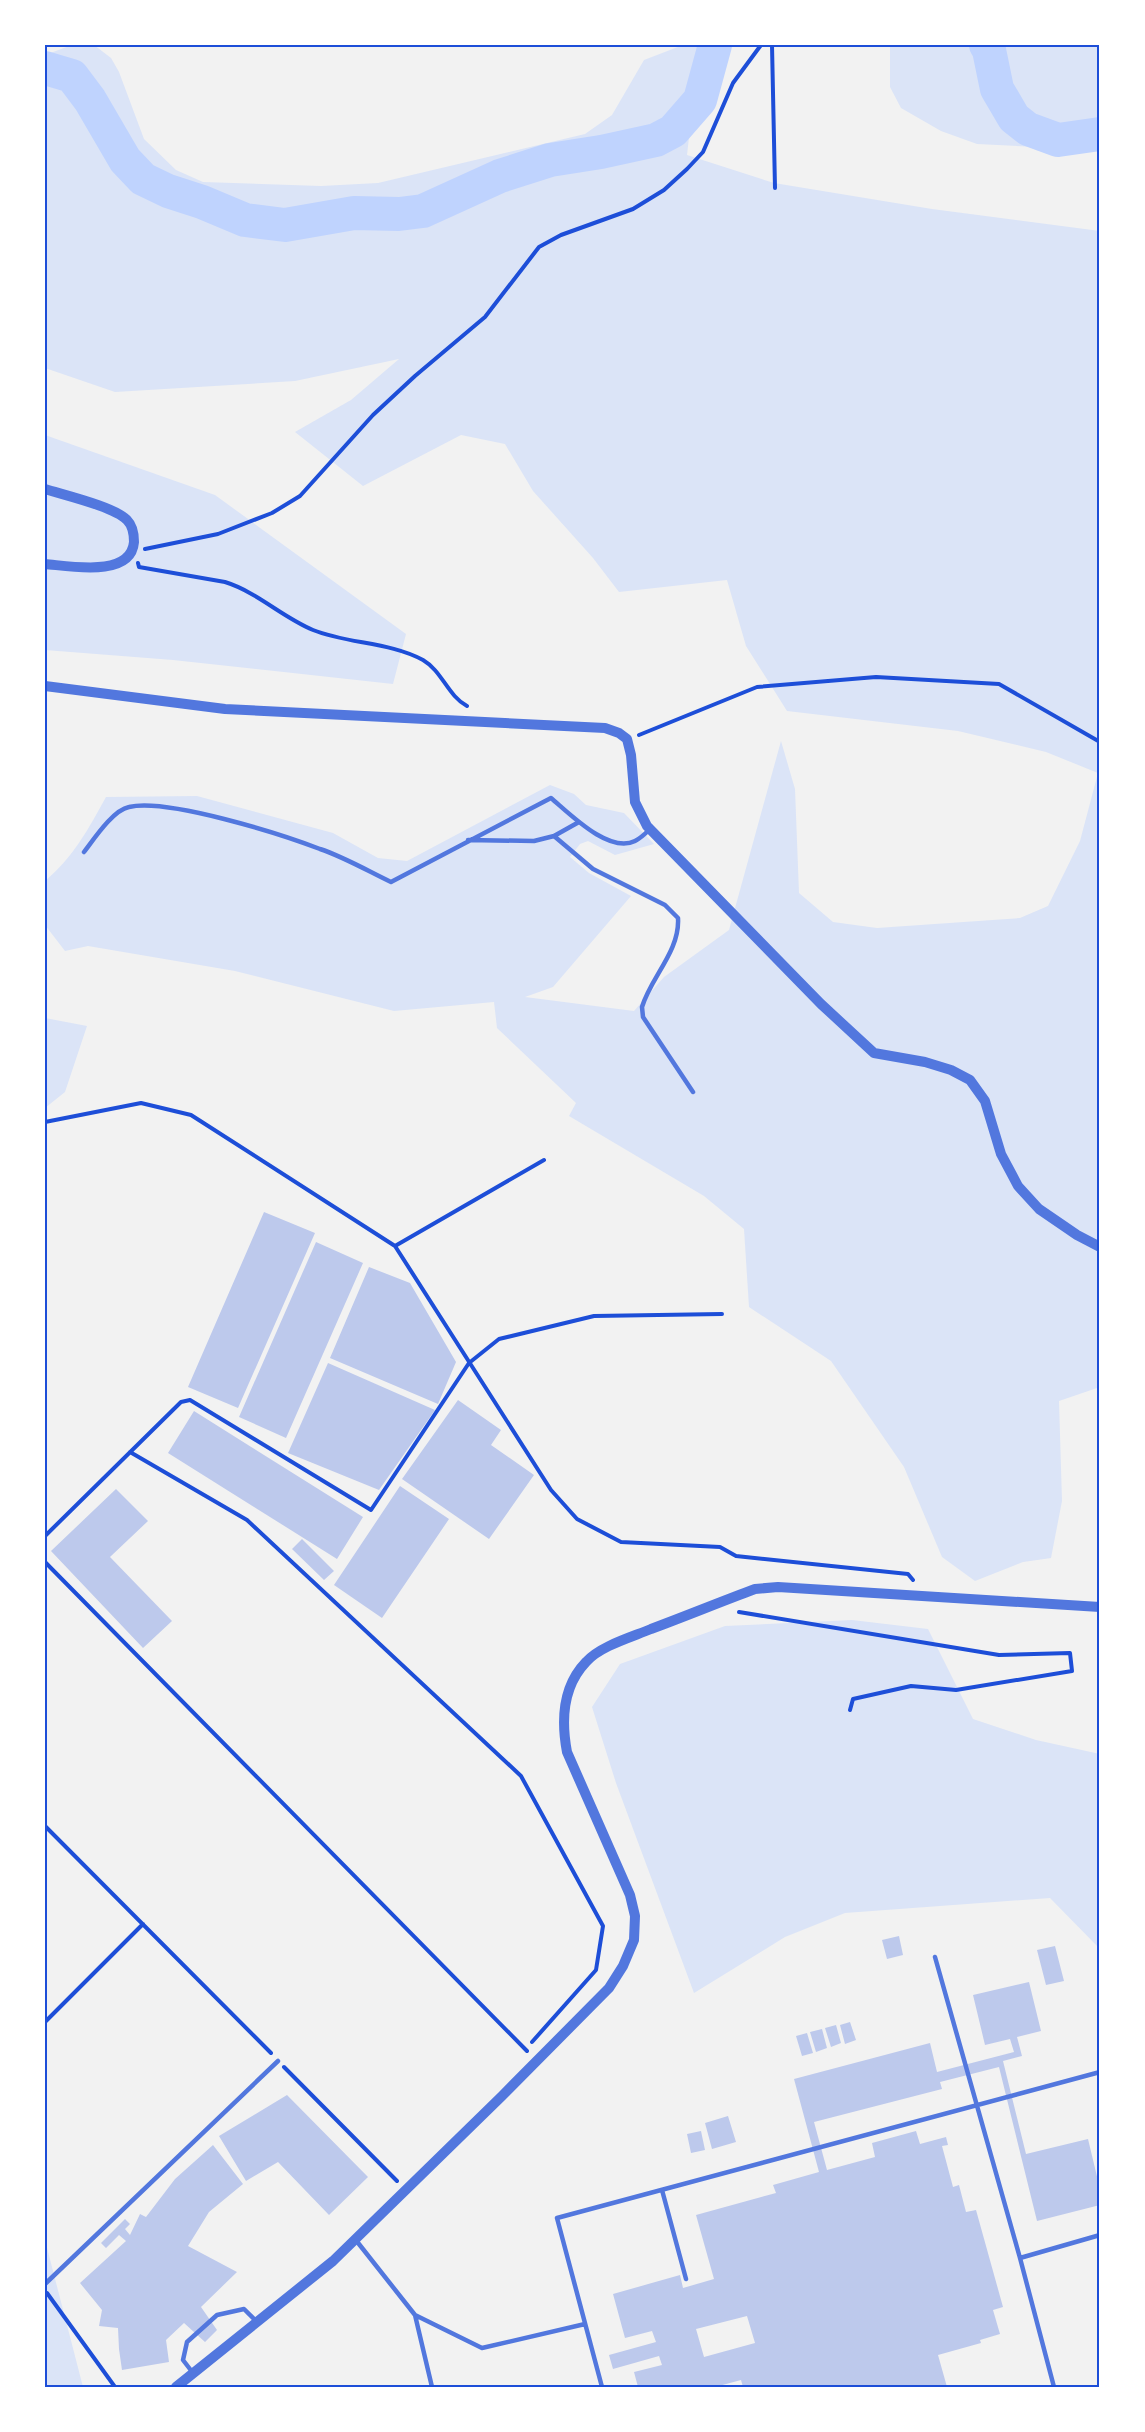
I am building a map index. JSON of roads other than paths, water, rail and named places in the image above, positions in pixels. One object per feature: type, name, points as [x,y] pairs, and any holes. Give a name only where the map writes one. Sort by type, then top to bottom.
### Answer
[{"type":"street","points":[[45,489],[82,500],[128,521],[133,528],[133,551],[127,559],[114,566],[45,564]]},
{"type":"street","points":[[45,686],[225,709],[605,728],[619,733],[627,739],[631,755],[635,802],[650,829],[820,1004],[874,1053],[951,1070],[970,1080],[985,1101],[1001,1154],[1018,1186],[1039,1209],[1077,1236],[1100,1247]]},
{"type":"street","points":[[176,2387],[333,2261],[609,1989],[623,1966],[634,1940],[636,1916],[630,1895],[567,1752],[563,1730],[564,1707],[570,1685],[586,1661],[614,1644],[754,1589],[778,1587],[1100,1607]]},
{"type":"lane","points":[[84,852],[104,825],[127,807],[165,807],[222,819],[321,849],[391,882],[551,798],[601,837],[619,843],[634,842],[650,829]]},
{"type":"lane","points":[[468,840],[534,841],[554,836],[579,822]]},
{"type":"lane","points":[[554,836],[593,869],[665,905],[678,918],[679,929],[676,941],[642,1007],[643,1017],[693,1092]]},
{"type":"lane","points":[[935,1957],[1054,2387]]},
{"type":"lane","points":[[45,2284],[278,2061]]},
{"type":"lane","points":[[602,2387],[557,2218],[1100,2072]]},
{"type":"lane","points":[[662,2190],[686,2279]]},
{"type":"lane","points":[[1020,2258],[1100,2235]]},
{"type":"lane","points":[[355,2239],[415,2315],[432,2387]]},
{"type":"lane","points":[[193,2373],[183,2360],[187,2342],[217,2315],[244,2309],[256,2322]]},
{"type":"lane","points":[[415,2315],[482,2348],[585,2324]]},
{"type":"waterway","points":[[45,68],[72,76],[90,100],[125,160],[143,179],[168,191],[245,220],[285,225],[354,213],[399,214],[423,211],[500,176],[550,160],[656,140],[673,131],[700,100],[715,45]]},
{"type":"waterway","points":[[986,45],[997,89],[1014,118],[1028,129],[1058,140],[1100,134]]}]
